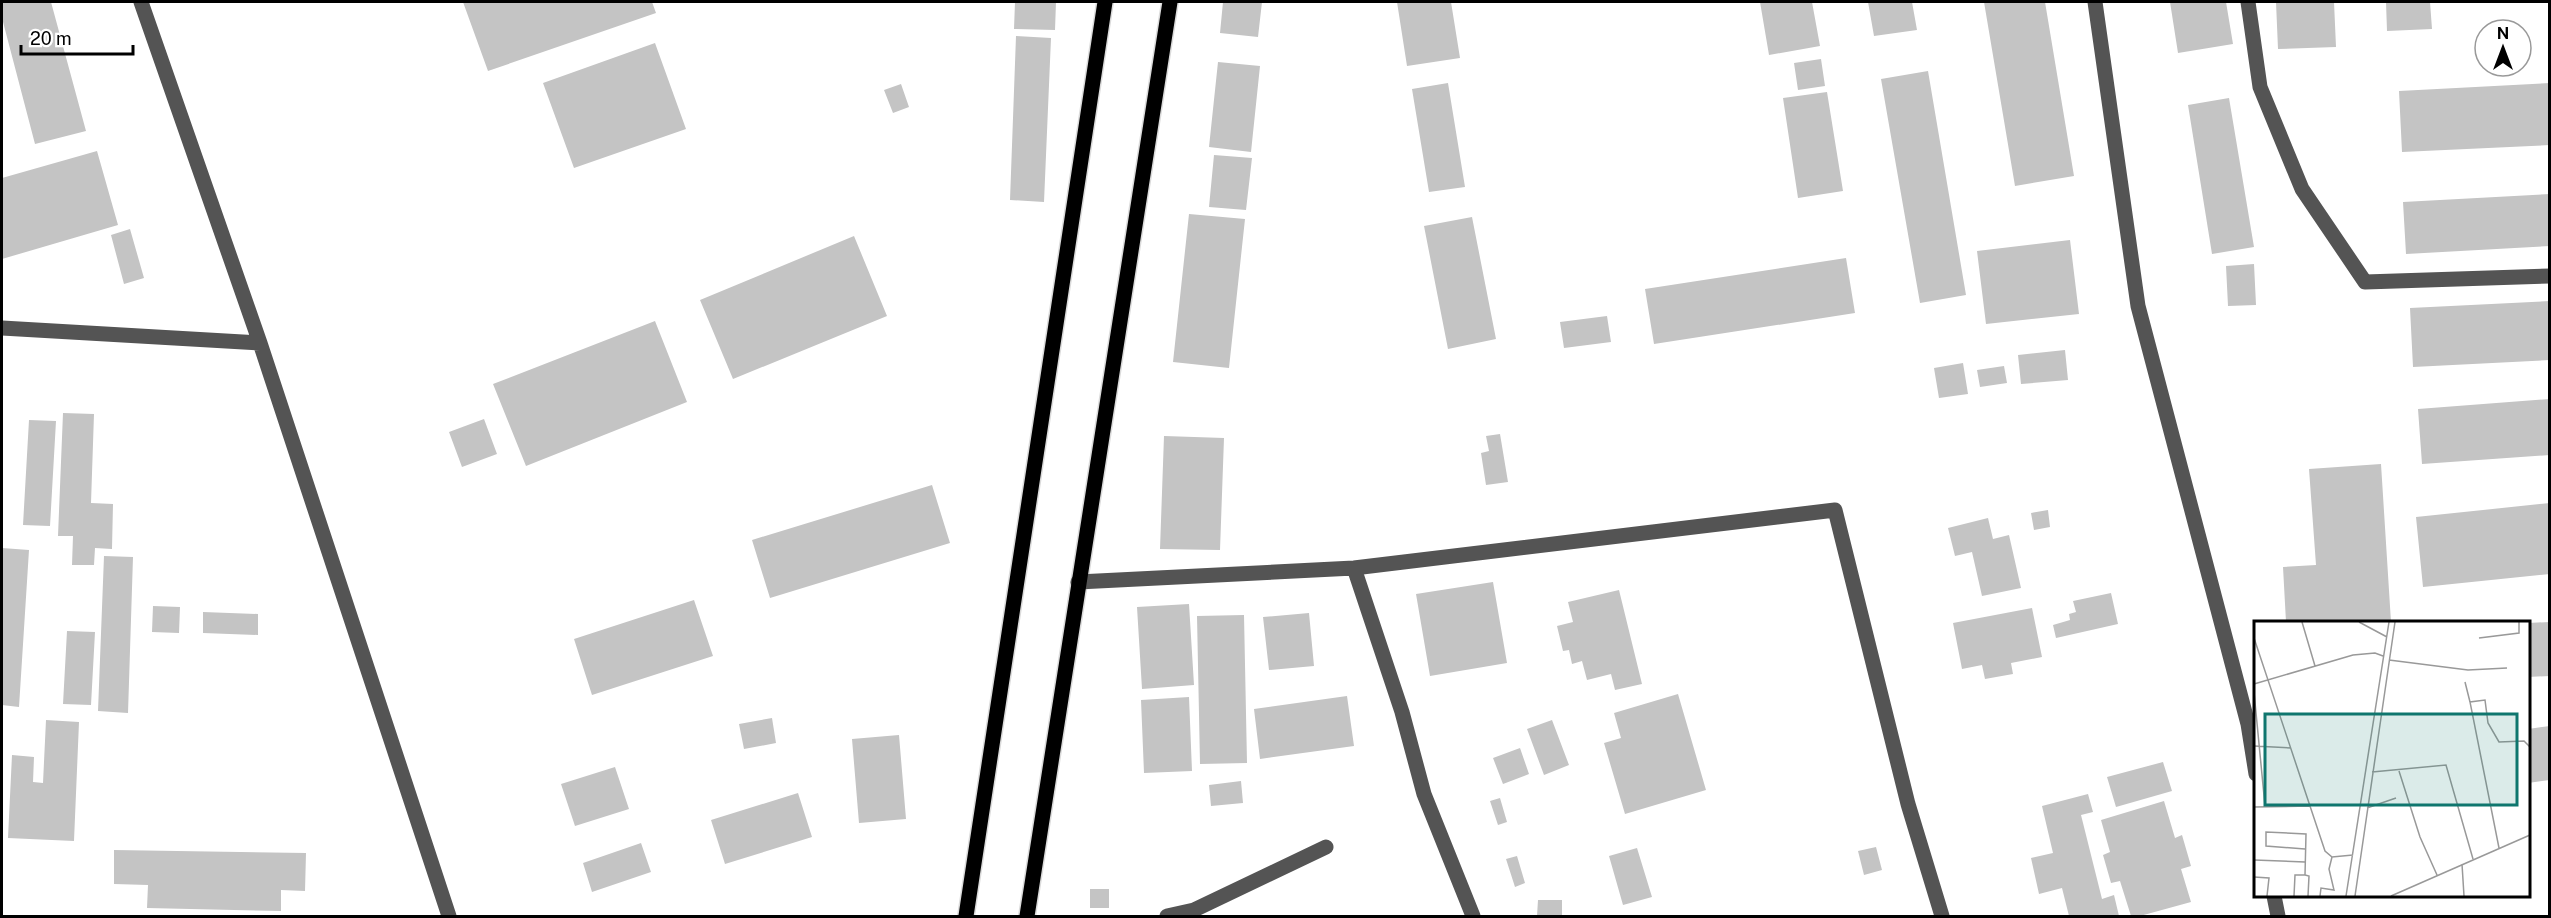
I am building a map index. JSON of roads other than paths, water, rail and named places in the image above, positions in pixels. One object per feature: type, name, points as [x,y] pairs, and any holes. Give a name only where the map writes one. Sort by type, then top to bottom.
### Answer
[{"type":"main road","points":[[966,916],[1105,2]]},
{"type":"main road","points":[[1027,916],[1170,2]]},
{"type":"street","points":[[141,2],[260,343],[449,916]]},
{"type":"street","points":[[2095,2],[2138,306],[2248,724],[2254,762]]},
{"type":"street","points":[[2248,2],[2260,87],[2302,189],[2366,282],[2550,276]]},
{"type":"street","points":[[2,328],[260,343]]},
{"type":"street","points":[[1078,582],[1354,568],[1835,510],[1908,804],[1942,916]]},
{"type":"street","points":[[1354,568],[1402,712],[1424,794],[1473,916]]},
{"type":"street","points":[[1167,916],[1194,910],[1326,847]]},
{"type":"street","points":[[2274,897],[2278,916]]}]
